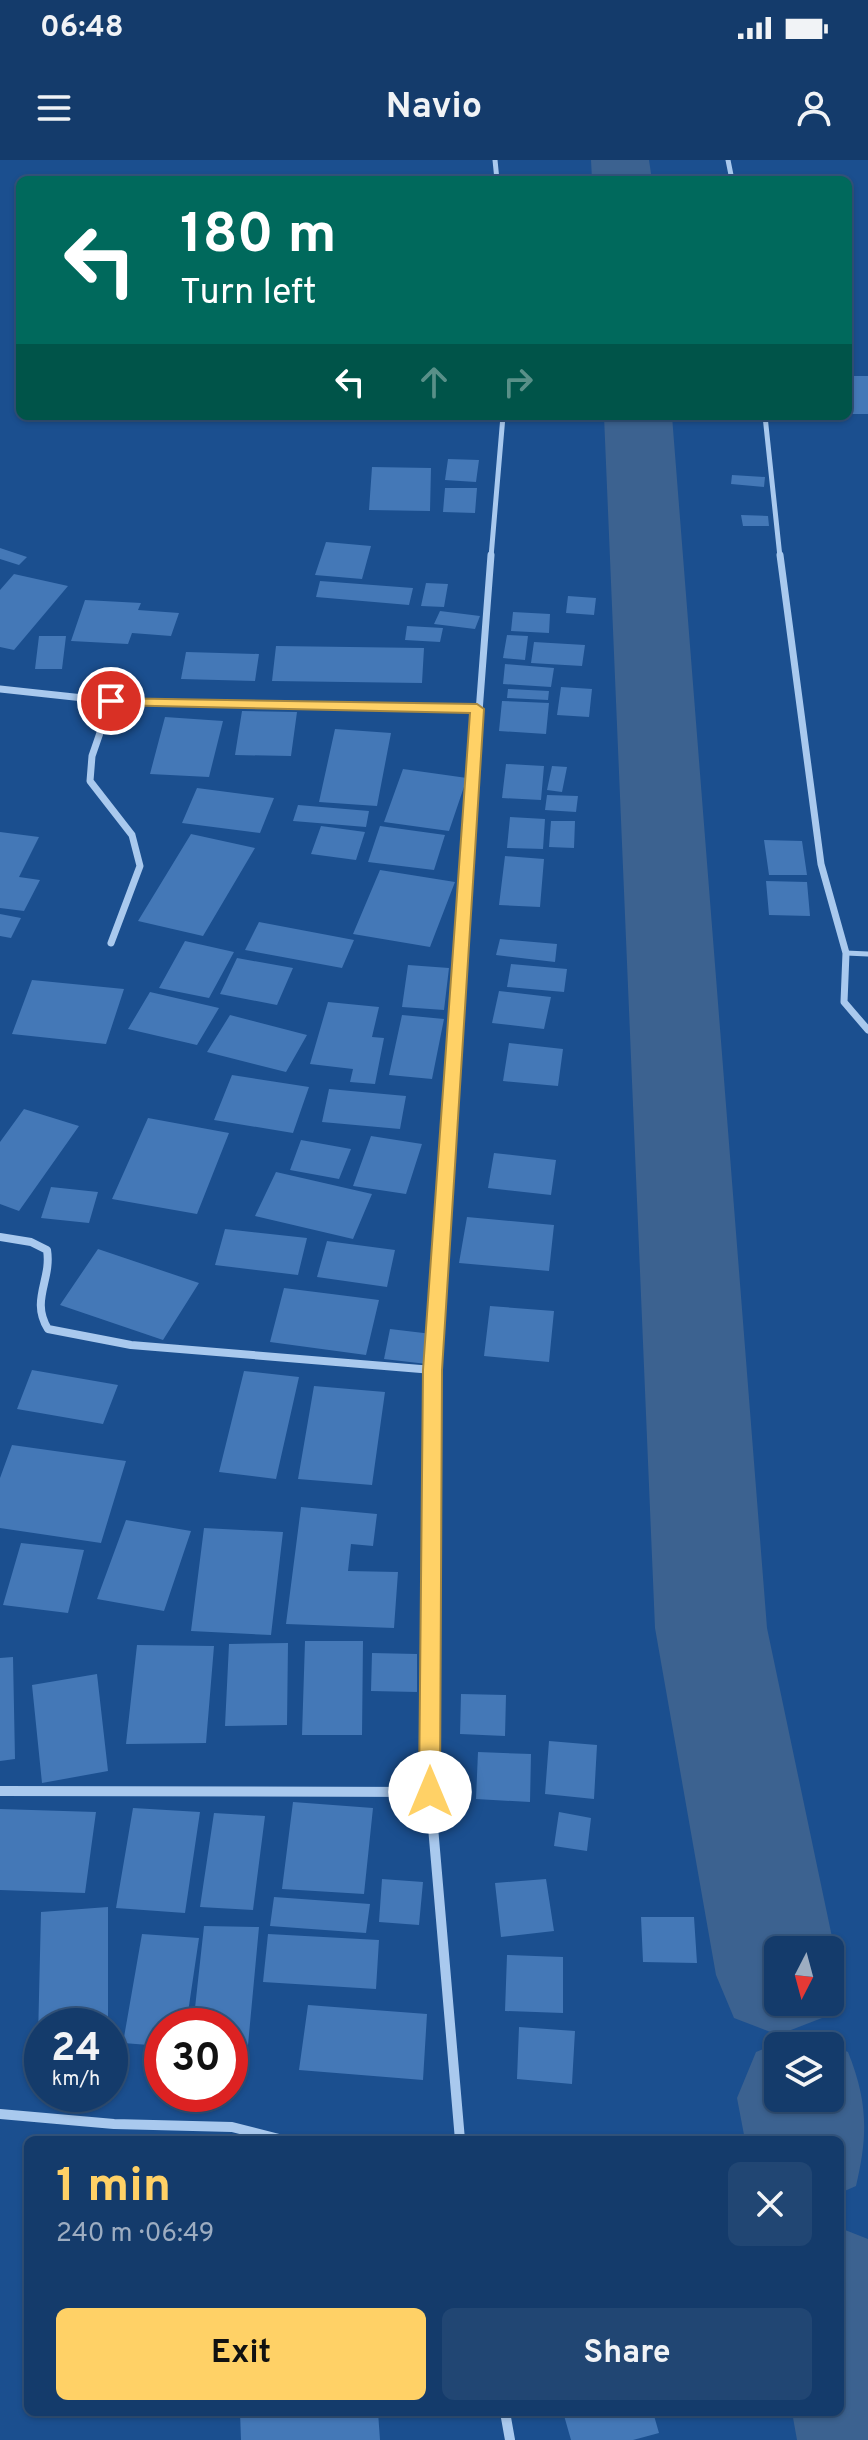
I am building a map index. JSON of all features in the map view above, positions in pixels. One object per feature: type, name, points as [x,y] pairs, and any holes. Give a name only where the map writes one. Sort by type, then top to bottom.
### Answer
[{"type":"street","points":[[460,2136],[430,1792],[433,1370],[477,709],[503,420]]},
{"type":"street","points":[[765,420],[771,489],[821,864],[846,953],[844,1002],[868,1030]]},
{"type":"street","points":[[0,689],[111,701],[477,709]]},
{"type":"street","points":[[111,701],[92,756],[90,781],[132,835],[140,866],[111,943]]},
{"type":"street","points":[[0,1237],[31,1242],[47,1250],[51,1261],[37,1301],[40,1319],[48,1329],[131,1345],[433,1370]]},
{"type":"street","points":[[0,1791],[430,1792]]},
{"type":"street","points":[[0,2114],[114,2124],[232,2127],[267,2136]]},
{"type":"street","points":[[506,2416],[510,2440]]},
{"type":"lane","points":[[846,953],[868,954]]},
{"type":"building","points":[[852,376],[868,376],[868,414],[852,414]]},
{"type":"building","points":[[448,459],[479,460],[476,482],[445,480]]},
{"type":"building","points":[[372,467],[431,468],[430,511],[369,510]]},
{"type":"building","points":[[732,475],[765,477],[764,487],[731,484]]},
{"type":"building","points":[[445,488],[477,488],[475,513],[443,512]]},
{"type":"building","points":[[741,515],[768,516],[769,526],[743,526]]},
{"type":"building","points":[[326,542],[371,546],[362,579],[315,575]]},
{"type":"building","points":[[0,548],[27,557],[19,565],[0,559]]},
{"type":"building","points":[[14,574],[68,586],[14,650],[0,647],[0,590]]},
{"type":"building","points":[[320,581],[413,588],[409,605],[316,597]]},
{"type":"building","points":[[426,583],[448,584],[444,607],[421,606]]},
{"type":"building","points":[[568,596],[596,598],[594,615],[566,613]]},
{"type":"building","points":[[85,600],[141,603],[138,610],[179,613],[171,636],[132,633],[128,644],[71,641]]},
{"type":"building","points":[[440,611],[480,616],[475,629],[434,624]]},
{"type":"building","points":[[513,612],[550,614],[549,633],[511,631]]},
{"type":"building","points":[[407,626],[443,628],[440,642],[405,640]]},
{"type":"building","points":[[507,635],[528,636],[525,660],[503,658]]},
{"type":"building","points":[[39,636],[66,636],[62,669],[35,669]]},
{"type":"building","points":[[534,642],[585,645],[582,666],[531,663]]},
{"type":"building","points":[[276,646],[424,648],[422,683],[272,681]]},
{"type":"building","points":[[186,652],[259,654],[255,681],[181,679]]},
{"type":"building","points":[[505,664],[554,668],[551,687],[503,684]]},
{"type":"building","points":[[561,687],[592,689],[589,717],[557,715]]},
{"type":"building","points":[[508,689],[549,691],[548,700],[507,698]]},
{"type":"building","points":[[502,701],[549,703],[546,734],[499,731]]},
{"type":"building","points":[[242,711],[297,712],[291,756],[235,755]]},
{"type":"building","points":[[165,717],[223,721],[209,777],[150,774]]},
{"type":"building","points":[[335,729],[391,733],[377,806],[319,802]]},
{"type":"building","points":[[506,764],[544,766],[541,800],[502,798]]},
{"type":"building","points":[[552,766],[567,767],[562,792],[547,790]]},
{"type":"building","points":[[403,769],[467,778],[449,831],[384,822]]},
{"type":"building","points":[[197,788],[274,798],[260,833],[182,823]]},
{"type":"building","points":[[547,795],[578,796],[576,812],[545,810]]},
{"type":"building","points":[[298,805],[369,811],[366,827],[293,821]]},
{"type":"building","points":[[510,817],[545,819],[543,849],[507,848]]},
{"type":"building","points":[[551,821],[575,821],[574,848],[549,847]]},
{"type":"building","points":[[321,826],[365,832],[356,860],[311,854]]},
{"type":"building","points":[[380,826],[445,835],[434,870],[368,862]]},
{"type":"building","points":[[0,832],[39,837],[19,877],[40,880],[24,911],[0,908]]},
{"type":"building","points":[[191,834],[255,848],[203,936],[138,921]]},
{"type":"building","points":[[764,840],[802,841],[807,875],[769,875]]},
{"type":"building","points":[[505,856],[544,859],[540,907],[499,905]]},
{"type":"building","points":[[380,870],[455,882],[430,947],[353,934]]},
{"type":"building","points":[[766,881],[807,882],[810,916],[769,915]]},
{"type":"building","points":[[0,914],[21,918],[11,938],[0,936]]},
{"type":"building","points":[[259,922],[354,940],[342,968],[245,950]]},
{"type":"building","points":[[500,939],[557,944],[555,962],[496,955]]},
{"type":"building","points":[[185,941],[234,952],[209,998],[159,988]]},
{"type":"building","points":[[237,958],[293,968],[277,1005],[220,994]]},
{"type":"building","points":[[511,964],[567,969],[564,992],[507,987]]},
{"type":"building","points":[[408,965],[449,968],[444,1010],[402,1007]]},
{"type":"building","points":[[32,980],[124,989],[106,1044],[12,1034]]},
{"type":"building","points":[[499,991],[551,997],[544,1029],[492,1023]]},
{"type":"building","points":[[150,992],[219,1008],[197,1045],[128,1029]]},
{"type":"building","points":[[328,1002],[379,1007],[372,1037],[384,1038],[375,1084],[350,1082],[353,1069],[310,1064]]},
{"type":"building","points":[[230,1015],[307,1035],[286,1072],[207,1052]]},
{"type":"building","points":[[402,1015],[444,1019],[432,1079],[389,1075]]},
{"type":"building","points":[[509,1043],[563,1049],[558,1086],[503,1081]]},
{"type":"building","points":[[232,1075],[309,1087],[293,1133],[214,1120]]},
{"type":"building","points":[[329,1089],[406,1096],[400,1129],[322,1122]]},
{"type":"building","points":[[24,1109],[79,1126],[19,1211],[0,1204],[0,1142]]},
{"type":"building","points":[[148,1118],[229,1133],[197,1214],[112,1199]]},
{"type":"building","points":[[371,1136],[422,1144],[406,1194],[353,1186]]},
{"type":"building","points":[[301,1140],[351,1149],[339,1179],[290,1170]]},
{"type":"building","points":[[494,1153],[556,1160],[551,1195],[488,1188]]},
{"type":"building","points":[[276,1172],[372,1194],[353,1239],[255,1216]]},
{"type":"building","points":[[51,1187],[98,1192],[89,1223],[41,1218]]},
{"type":"building","points":[[467,1217],[554,1225],[549,1271],[459,1263]]},
{"type":"building","points":[[225,1229],[307,1238],[298,1275],[215,1265]]},
{"type":"building","points":[[327,1241],[395,1250],[387,1287],[317,1277]]},
{"type":"building","points":[[98,1249],[199,1283],[163,1340],[60,1305]]},
{"type":"building","points":[[284,1288],[379,1300],[366,1355],[270,1342]]},
{"type":"building","points":[[490,1306],[554,1311],[549,1362],[484,1356]]},
{"type":"building","points":[[390,1329],[432,1334],[427,1364],[384,1359]]},
{"type":"building","points":[[32,1370],[118,1385],[103,1424],[17,1409]]},
{"type":"building","points":[[244,1371],[299,1377],[276,1479],[219,1472]]},
{"type":"building","points":[[314,1386],[385,1392],[372,1485],[298,1479]]},
{"type":"building","points":[[12,1445],[126,1461],[101,1543],[0,1528],[0,1478]]},
{"type":"building","points":[[301,1507],[377,1514],[373,1546],[351,1544],[348,1571],[398,1572],[394,1628],[286,1624]]},
{"type":"building","points":[[126,1520],[191,1531],[164,1611],[97,1599]]},
{"type":"building","points":[[204,1528],[283,1532],[271,1635],[191,1631]]},
{"type":"building","points":[[21,1543],[84,1550],[68,1613],[3,1605]]},
{"type":"building","points":[[305,1641],[363,1641],[362,1735],[302,1735]]},
{"type":"building","points":[[288,1643],[287,1725],[225,1726],[229,1644]]},
{"type":"building","points":[[137,1645],[214,1646],[206,1743],[126,1744]]},
{"type":"building","points":[[372,1653],[417,1654],[417,1692],[371,1691]]},
{"type":"building","points":[[13,1657],[15,1759],[0,1761],[0,1658]]},
{"type":"building","points":[[97,1674],[108,1771],[42,1783],[32,1685]]},
{"type":"building","points":[[461,1694],[506,1695],[505,1736],[460,1734]]},
{"type":"building","points":[[549,1741],[597,1745],[594,1799],[545,1794]]},
{"type":"building","points":[[478,1752],[531,1754],[530,1802],[476,1799]]},
{"type":"building","points":[[293,1802],[373,1808],[364,1894],[282,1889]]},
{"type":"building","points":[[133,1808],[200,1812],[185,1913],[116,1908]]},
{"type":"building","points":[[0,1809],[96,1812],[85,1893],[0,1890]]},
{"type":"building","points":[[559,1812],[591,1818],[587,1851],[554,1846]]},
{"type":"building","points":[[214,1813],[265,1816],[253,1910],[200,1907]]},
{"type":"building","points":[[382,1879],[423,1882],[419,1925],[379,1922]]},
{"type":"building","points":[[546,1879],[554,1931],[501,1937],[495,1883]]},
{"type":"building","points":[[274,1897],[370,1904],[366,1933],[270,1926]]},
{"type":"building","points":[[108,1907],[108,2008],[39,2008],[41,1912]]},
{"type":"building","points":[[641,1917],[694,1917],[697,1963],[643,1962]]},
{"type":"building","points":[[204,1926],[259,1927],[248,2045],[248,2008],[195,2008]]},
{"type":"building","points":[[142,1934],[199,1938],[189,2008],[144,2008],[144,2045],[128,2043],[128,2014]]},
{"type":"building","points":[[268,1934],[379,1940],[376,1989],[263,1982]]},
{"type":"building","points":[[507,1955],[563,1957],[563,2013],[505,2011]]},
{"type":"building","points":[[308,2005],[427,2014],[423,2080],[299,2070]]},
{"type":"building","points":[[519,2027],[575,2031],[572,2084],[517,2079]]},
{"type":"building","points":[[240,2416],[378,2416],[380,2440],[241,2440]]},
{"type":"building","points":[[564,2416],[654,2416],[659,2433],[633,2440],[571,2440]]},
{"type":"waterway","points":[[620,160],[622,176]]},
{"type":"waterway","points":[[638,420],[711,1628],[770,1936]]},
{"type":"waterway","points":[[805,2112],[809,2136]]},
{"type":"waterway","points":[[844,2317],[868,2440]]},
{"type":"route","points":[[111,701],[477,709],[433,1370],[430,1792]]}]
